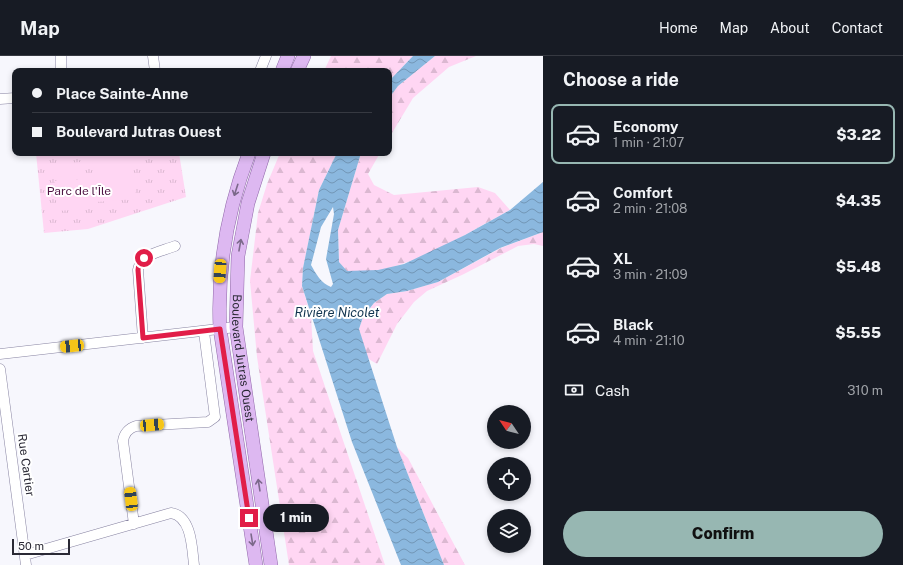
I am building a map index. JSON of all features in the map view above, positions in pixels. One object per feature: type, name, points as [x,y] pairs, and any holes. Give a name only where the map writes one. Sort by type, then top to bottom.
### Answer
[{"type":"main road","points":[[283,68],[288,56]]},
{"type":"main road","points":[[298,68],[304,56]]},
{"type":"main road","name":"Boulevard Jutras Ouest","points":[[248,156],[233,198],[221,258],[219,283],[220,329],[256,565]]},
{"type":"main road","name":"Boulevard Jutras Ouest","points":[[263,156],[248,203],[238,256],[236,327],[271,565]]},
{"type":"street","points":[[61,56],[62,68]]},
{"type":"street","points":[[153,56],[155,68]]},
{"type":"street","points":[[261,68],[266,56]]},
{"type":"street","points":[[0,99],[12,98]]},
{"type":"street","points":[[143,338],[138,270],[139,263],[144,258],[175,246]]},
{"type":"street","points":[[0,354],[204,332],[236,327]]},
{"type":"street","points":[[134,524],[123,441],[127,432],[131,427],[136,426],[208,422],[215,418],[204,332]]},
{"type":"street","name":"Rue Cartier","points":[[0,369],[3,421],[26,565]]},
{"type":"street","points":[[25,555],[113,528],[134,524],[171,513],[180,516],[187,527],[194,565]]},
{"type":"green space","points":[[331,56],[413,56],[392,78],[392,68],[325,68]]},
{"type":"green space","points":[[435,56],[476,56],[449,67],[413,98],[392,133],[392,94],[398,86]]},
{"type":"green space","name":"Parc de l'Île","points":[[36,156],[179,156],[186,197],[88,229],[44,233]]},
{"type":"green space","points":[[92,156],[132,156],[136,199],[96,202]]},
{"type":"green space","points":[[279,156],[336,156],[319,190],[303,268],[302,286],[311,316],[313,351],[385,565],[289,565],[257,357],[250,281],[258,213],[267,184]]},
{"type":"green space","points":[[360,156],[378,156],[368,174],[374,185],[394,195],[478,187],[495,193],[510,210],[430,253],[397,266],[380,270],[346,271],[339,262],[338,230]]},
{"type":"green space","points":[[81,162],[82,175],[54,177],[53,164]]},
{"type":"green space","points":[[82,179],[83,192],[55,194],[55,181]]},
{"type":"green space","points":[[83,196],[84,209],[57,211],[56,198]]},
{"type":"green space","points":[[543,232],[543,246],[534,244],[518,246],[427,291],[414,302],[397,324],[377,364],[367,358],[359,329],[363,317],[374,303],[387,294],[407,291],[438,282],[501,248]]},
{"type":"green space","points":[[397,447],[408,458],[465,565],[444,565]]},
{"type":"water","points":[[413,56],[435,56],[398,86],[392,94],[392,78]]},
{"type":"water","name":"Rivière Nicolet","points":[[336,156],[360,156],[338,230],[339,262],[347,271],[378,270],[404,264],[465,235],[510,210],[543,182],[543,232],[500,248],[438,282],[407,291],[387,294],[374,303],[363,317],[359,329],[397,447],[444,565],[401,565],[352,442],[302,286],[303,268],[319,190]],"holes":[[[333,207],[334,214],[326,259],[333,284],[331,287],[322,281],[311,265],[321,227]]]},
{"type":"route","points":[[144,258],[139,263],[138,270],[143,338],[220,329],[249,518]]}]
